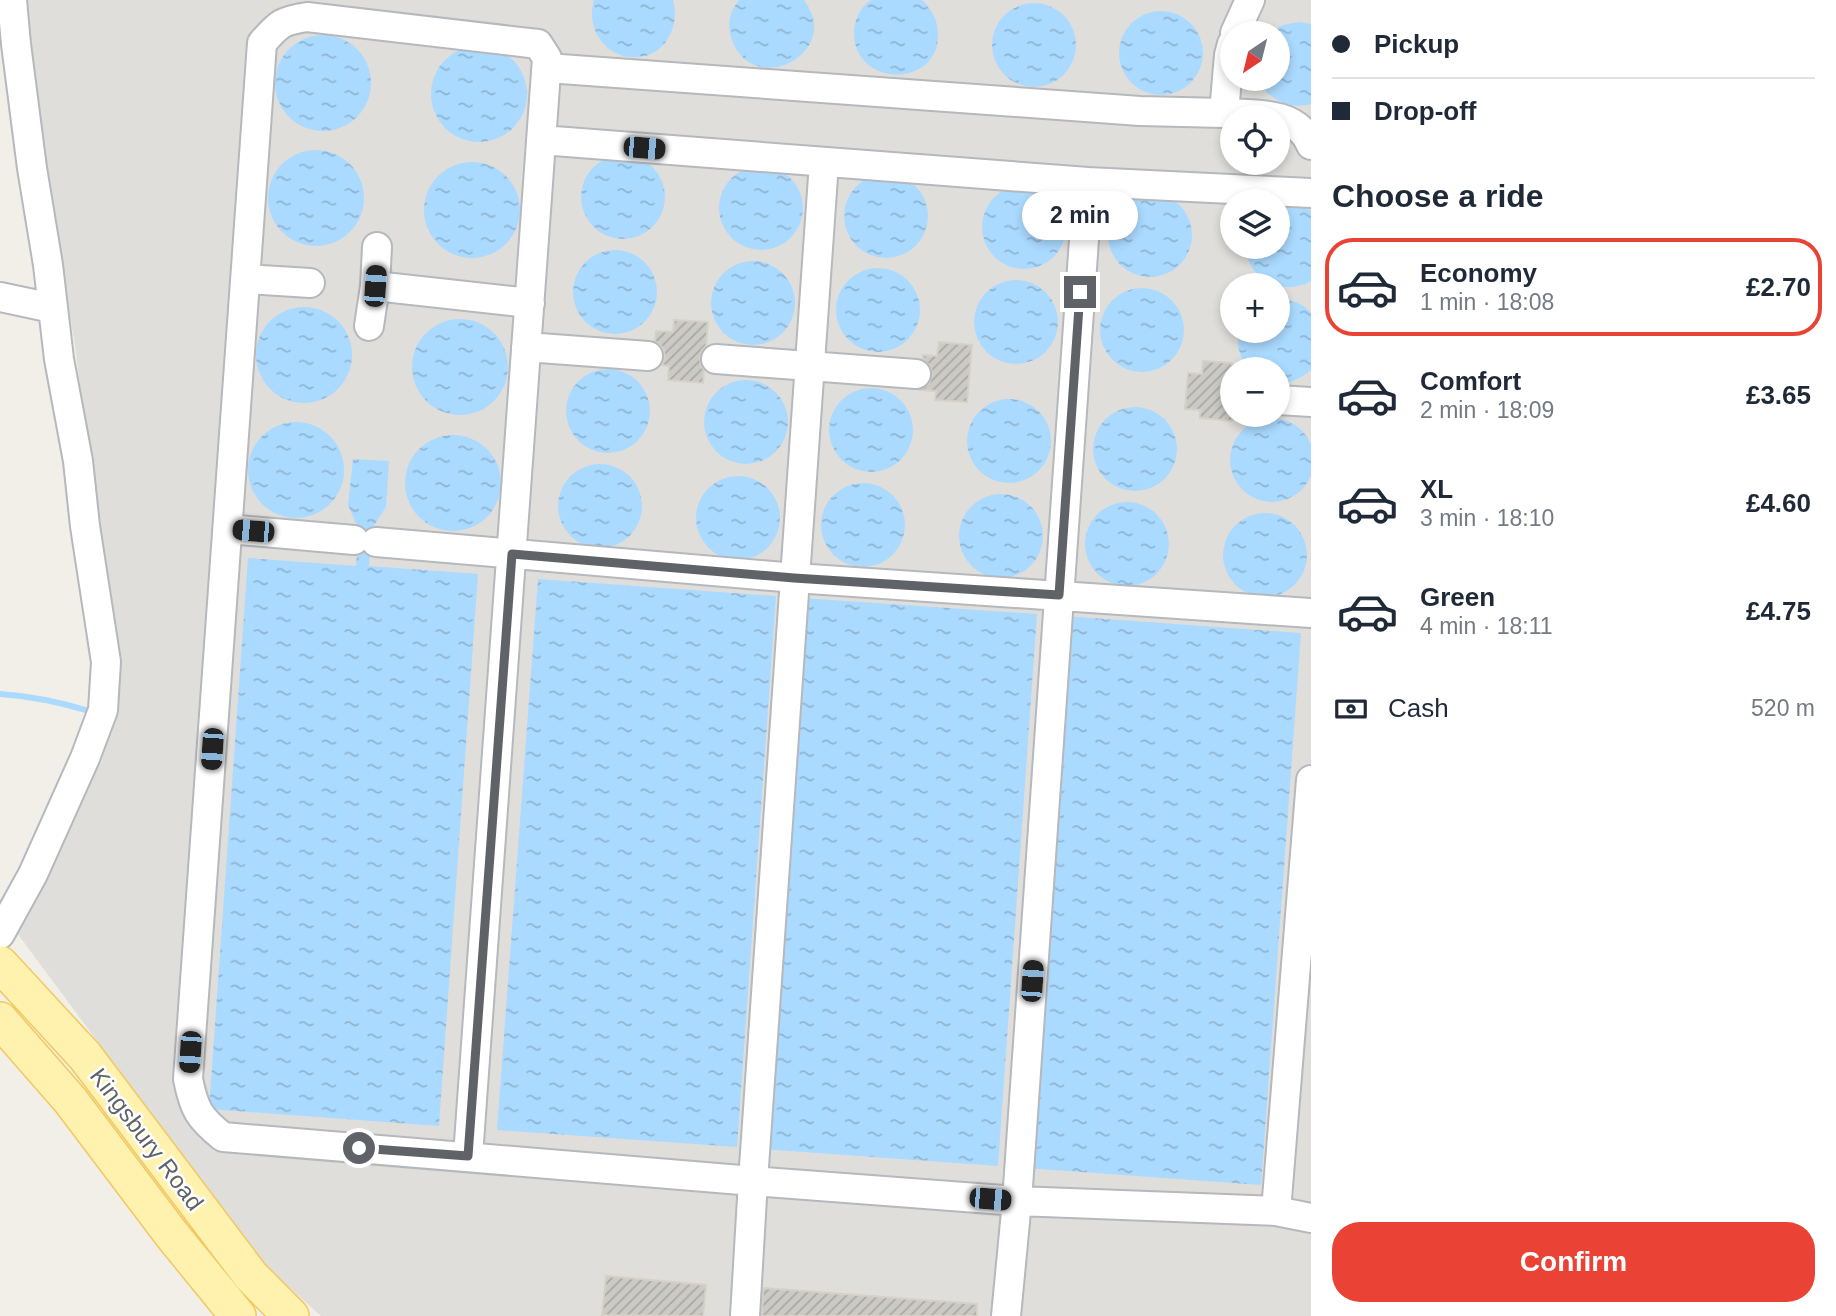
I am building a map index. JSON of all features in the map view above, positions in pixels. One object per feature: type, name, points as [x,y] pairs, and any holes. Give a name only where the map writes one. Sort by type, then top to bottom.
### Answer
[{"type":"main road","name":"Kingsbury Road","points":[[0,964],[85,1056],[251,1276],[291,1316]]},
{"type":"main road","name":"Kingsbury Road","points":[[0,1020],[70,1100],[172,1235],[238,1316]]},
{"type":"lane","points":[[0,934],[33,874],[85,758],[103,710],[106,682],[106,662],[78,461],[59,359],[48,265],[32,168],[12,0]]},
{"type":"lane","points":[[1240,21],[1250,0]]},
{"type":"lane","points":[[468,1156],[547,58],[538,44],[307,17],[289,20],[276,28],[262,43],[188,1079],[193,1105],[207,1124],[223,1137],[1017,1201],[1276,1211],[1311,1218]]},
{"type":"lane","points":[[547,68],[1140,111],[1220,113]]},
{"type":"lane","points":[[1290,122],[1301,130],[1311,145]]},
{"type":"lane","points":[[541,140],[1088,182],[1310,189]]},
{"type":"lane","points":[[745,1316],[824,162]]},
{"type":"lane","points":[[1006,1316],[1017,1201],[1088,182]]},
{"type":"lane","points":[[369,327],[377,247]]},
{"type":"lane","points":[[246,279],[310,283]]},
{"type":"lane","points":[[375,286],[530,303]]},
{"type":"lane","points":[[0,297],[52,308]]},
{"type":"lane","points":[[526,347],[648,356]]},
{"type":"lane","points":[[716,360],[916,374]]},
{"type":"lane","points":[[1290,401],[1311,402]]},
{"type":"lane","points":[[228,529],[794,578],[1311,613]]},
{"type":"lane","points":[[1276,1211],[1311,780]]},
{"type":"shaded area","points":[[21,0],[1311,0],[1311,1316],[321,1316],[260,1261],[17,933],[78,802],[104,581],[75,345],[27,67]]},
{"type":"water","points":[[594,0],[673,0],[673,28],[664,44],[649,55],[628,57],[617,54],[601,41],[596,32],[592,11]]},
{"type":"water","points":[[739,0],[804,0],[813,19],[813,37],[804,52],[791,62],[775,67],[758,66],[743,57],[732,40],[730,30],[731,14]]},
{"type":"water","points":[[871,0],[922,0],[929,8],[936,22],[938,38],[934,54],[924,66],[897,75],[882,72],[869,65],[859,53],[854,37],[855,26],[860,12]]},
{"type":"water","points":[[1034,3],[1050,6],[1064,15],[1073,29],[1076,45],[1073,61],[1064,75],[1050,84],[1034,87],[1018,84],[1004,75],[995,61],[992,45],[995,29],[1004,15],[1018,6]]},
{"type":"water","points":[[1161,11],[1177,14],[1191,23],[1200,37],[1203,53],[1200,69],[1191,83],[1177,92],[1161,95],[1145,92],[1131,83],[1122,69],[1119,53],[1122,37],[1131,23],[1145,14]]},
{"type":"water","points":[[1290,24],[1311,24],[1311,104],[1288,104],[1266,91],[1290,91]]},
{"type":"water","points":[[323,35],[342,38],[357,49],[368,64],[371,83],[368,102],[357,117],[342,128],[323,131],[304,128],[289,117],[278,102],[275,83],[278,64],[289,49],[304,38]]},
{"type":"water","points":[[479,46],[498,49],[513,60],[524,75],[527,94],[524,113],[513,128],[498,139],[479,142],[460,139],[445,128],[434,113],[431,94],[434,75],[445,60],[460,49]]},
{"type":"water","points":[[316,150],[334,153],[350,164],[361,180],[364,198],[361,216],[350,232],[334,243],[316,246],[298,243],[282,232],[271,216],[268,198],[271,180],[282,164],[298,153]]},
{"type":"water","points":[[623,155],[639,158],[653,167],[662,181],[665,197],[662,213],[653,227],[639,236],[623,239],[607,236],[593,227],[584,213],[581,197],[584,181],[593,167],[607,158]]},
{"type":"water","points":[[472,162],[490,165],[506,176],[517,192],[520,210],[517,228],[506,244],[490,255],[472,258],[454,255],[438,244],[427,228],[424,210],[427,192],[438,176],[454,165]]},
{"type":"water","points":[[761,166],[777,169],[791,178],[800,192],[803,208],[800,224],[791,238],[777,247],[761,250],[745,247],[731,238],[722,224],[719,208],[722,192],[731,178],[745,169]]},
{"type":"water","points":[[886,174],[902,177],[916,186],[925,200],[928,216],[925,232],[916,246],[902,255],[886,258],[870,255],[856,246],[847,232],[844,216],[847,200],[856,186],[870,177]]},
{"type":"water","points":[[1024,185],[1040,188],[1054,197],[1063,211],[1066,227],[1063,243],[1054,257],[1040,266],[1024,269],[1008,266],[994,257],[985,243],[982,227],[985,211],[994,197],[1008,188]]},
{"type":"water","points":[[1150,193],[1166,196],[1185,212],[1192,235],[1189,251],[1173,270],[1150,277],[1134,274],[1115,258],[1108,235],[1111,219],[1127,200]]},
{"type":"water","points":[[1290,204],[1311,211],[1311,281],[1290,287],[1290,273],[1257,273],[1248,259],[1290,259]]},
{"type":"water","points":[[615,250],[631,253],[645,262],[654,276],[657,292],[654,308],[645,322],[631,331],[615,334],[599,331],[585,322],[576,308],[573,292],[576,276],[585,262],[599,253]]},
{"type":"water","points":[[753,261],[769,264],[783,273],[792,287],[795,303],[792,319],[783,333],[769,342],[753,345],[737,342],[723,333],[714,319],[711,303],[714,287],[723,273],[737,264]]},
{"type":"water","points":[[878,268],[894,271],[908,280],[917,294],[920,310],[917,326],[908,340],[894,349],[878,352],[862,349],[848,340],[839,326],[836,310],[839,294],[848,280],[862,271]]},
{"type":"water","points":[[1016,280],[1032,283],[1046,292],[1055,306],[1058,322],[1055,338],[1046,352],[1032,361],[1016,364],[1000,361],[986,352],[977,338],[974,322],[977,306],[986,292],[1000,283]]},
{"type":"water","points":[[1142,288],[1158,291],[1172,300],[1181,314],[1184,330],[1181,346],[1172,360],[1158,369],[1142,372],[1126,369],[1112,360],[1103,346],[1100,330],[1103,314],[1112,300],[1126,291]]},
{"type":"water","points":[[1290,301],[1311,313],[1311,370],[1300,378],[1290,381],[1290,357],[1242,357],[1238,343],[1290,343]]},
{"type":"water","points":[[304,307],[322,310],[338,321],[349,337],[352,355],[349,373],[338,389],[322,400],[304,403],[286,400],[270,389],[259,373],[256,355],[259,337],[270,321],[286,310]]},
{"type":"water","points":[[460,319],[478,322],[494,333],[505,349],[508,367],[505,385],[494,401],[478,412],[460,415],[442,412],[426,401],[415,385],[412,367],[415,349],[426,333],[442,322]]},
{"type":"water","points":[[608,369],[624,372],[638,381],[647,395],[650,411],[647,427],[638,441],[624,450],[608,453],[592,450],[578,441],[569,427],[566,411],[569,395],[578,381],[592,372]]},
{"type":"water","points":[[746,380],[762,383],[776,392],[785,406],[788,422],[785,438],[776,452],[762,461],[746,464],[730,461],[716,452],[707,438],[704,422],[707,406],[716,392],[730,383]]},
{"type":"water","points":[[871,388],[887,391],[901,400],[910,414],[913,430],[910,446],[901,460],[887,469],[871,472],[855,469],[841,460],[832,446],[829,430],[832,414],[841,400],[855,391]]},
{"type":"water","points":[[1009,399],[1025,402],[1039,411],[1048,425],[1051,441],[1048,457],[1039,471],[1025,480],[1009,483],[993,480],[979,471],[970,457],[967,441],[970,425],[979,411],[993,402]]},
{"type":"water","points":[[1135,407],[1151,410],[1165,419],[1174,433],[1177,449],[1174,465],[1165,479],[1151,488],[1135,491],[1119,488],[1105,479],[1096,465],[1093,449],[1096,433],[1105,419],[1119,410]]},
{"type":"water","points":[[296,422],[314,425],[330,436],[341,452],[344,470],[341,488],[330,504],[314,515],[296,518],[278,515],[262,504],[251,488],[248,470],[251,452],[262,436],[278,425]]},
{"type":"water","points":[[1290,423],[1307,437],[1311,447],[1311,473],[1307,483],[1295,495],[1280,501],[1264,501],[1249,495],[1237,483],[1231,468],[1231,452],[1237,437],[1247,427],[1290,427]]},
{"type":"water","points":[[453,435],[471,438],[487,449],[498,465],[501,483],[498,501],[487,517],[471,528],[453,531],[435,528],[419,517],[408,501],[405,483],[408,465],[419,449],[435,438]]},
{"type":"water","points":[[353,459],[389,461],[386,507],[371,530],[369,566],[478,574],[439,1126],[209,1109],[248,558],[356,566],[359,530],[348,505]]},
{"type":"water","points":[[600,464],[616,467],[630,476],[639,490],[642,506],[639,522],[630,536],[616,545],[600,548],[584,545],[570,536],[561,522],[558,506],[561,490],[570,476],[584,467]]},
{"type":"water","points":[[738,476],[754,479],[768,488],[777,502],[780,518],[777,534],[768,548],[754,557],[738,560],[722,557],[708,548],[699,534],[696,518],[699,502],[708,488],[722,479]]},
{"type":"water","points":[[863,483],[879,486],[893,495],[902,509],[905,525],[902,541],[893,555],[879,564],[863,567],[847,564],[833,555],[824,541],[821,525],[824,509],[833,495],[847,486]]},
{"type":"water","points":[[1001,494],[1017,497],[1031,506],[1040,520],[1043,536],[1040,552],[1031,566],[1017,575],[1001,578],[985,575],[971,566],[962,552],[959,536],[962,520],[971,506],[985,497]]},
{"type":"water","points":[[1127,502],[1143,505],[1157,514],[1166,528],[1169,544],[1166,560],[1157,574],[1143,583],[1127,586],[1111,583],[1097,574],[1088,560],[1085,544],[1088,528],[1097,514],[1111,505]]},
{"type":"water","points":[[1265,513],[1281,516],[1295,525],[1304,539],[1307,555],[1304,571],[1295,585],[1281,594],[1265,597],[1249,594],[1235,585],[1226,571],[1223,555],[1226,539],[1235,525],[1249,516]]},
{"type":"water","points":[[538,579],[776,596],[737,1147],[497,1130]]},
{"type":"water","points":[[802,598],[1037,614],[998,1166],[762,1149]]},
{"type":"water","points":[[1064,616],[1301,633],[1261,1185],[1026,1168]]},
{"type":"building","points":[[674,320],[708,322],[706,346],[700,357],[704,370],[703,383],[668,380],[669,366],[662,365],[665,357],[663,348],[655,341],[656,331],[673,332]]},
{"type":"building","points":[[939,342],[972,345],[967,402],[935,400],[936,391],[920,390],[929,384],[932,376],[931,367],[923,359],[923,355],[937,356]]},
{"type":"building","points":[[1203,361],[1220,362],[1220,420],[1200,418],[1200,410],[1185,409],[1188,373],[1202,374]]},
{"type":"building","points":[[606,1276],[706,1285],[703,1316],[602,1315]]},
{"type":"building","points":[[763,1288],[977,1304],[977,1316],[762,1316]]},
{"type":"waterway","points":[[0,694],[45,700],[89,711]]},
{"type":"route","points":[[359,1148],[468,1156],[512,554],[794,578],[1059,595],[1080,292]]}]
